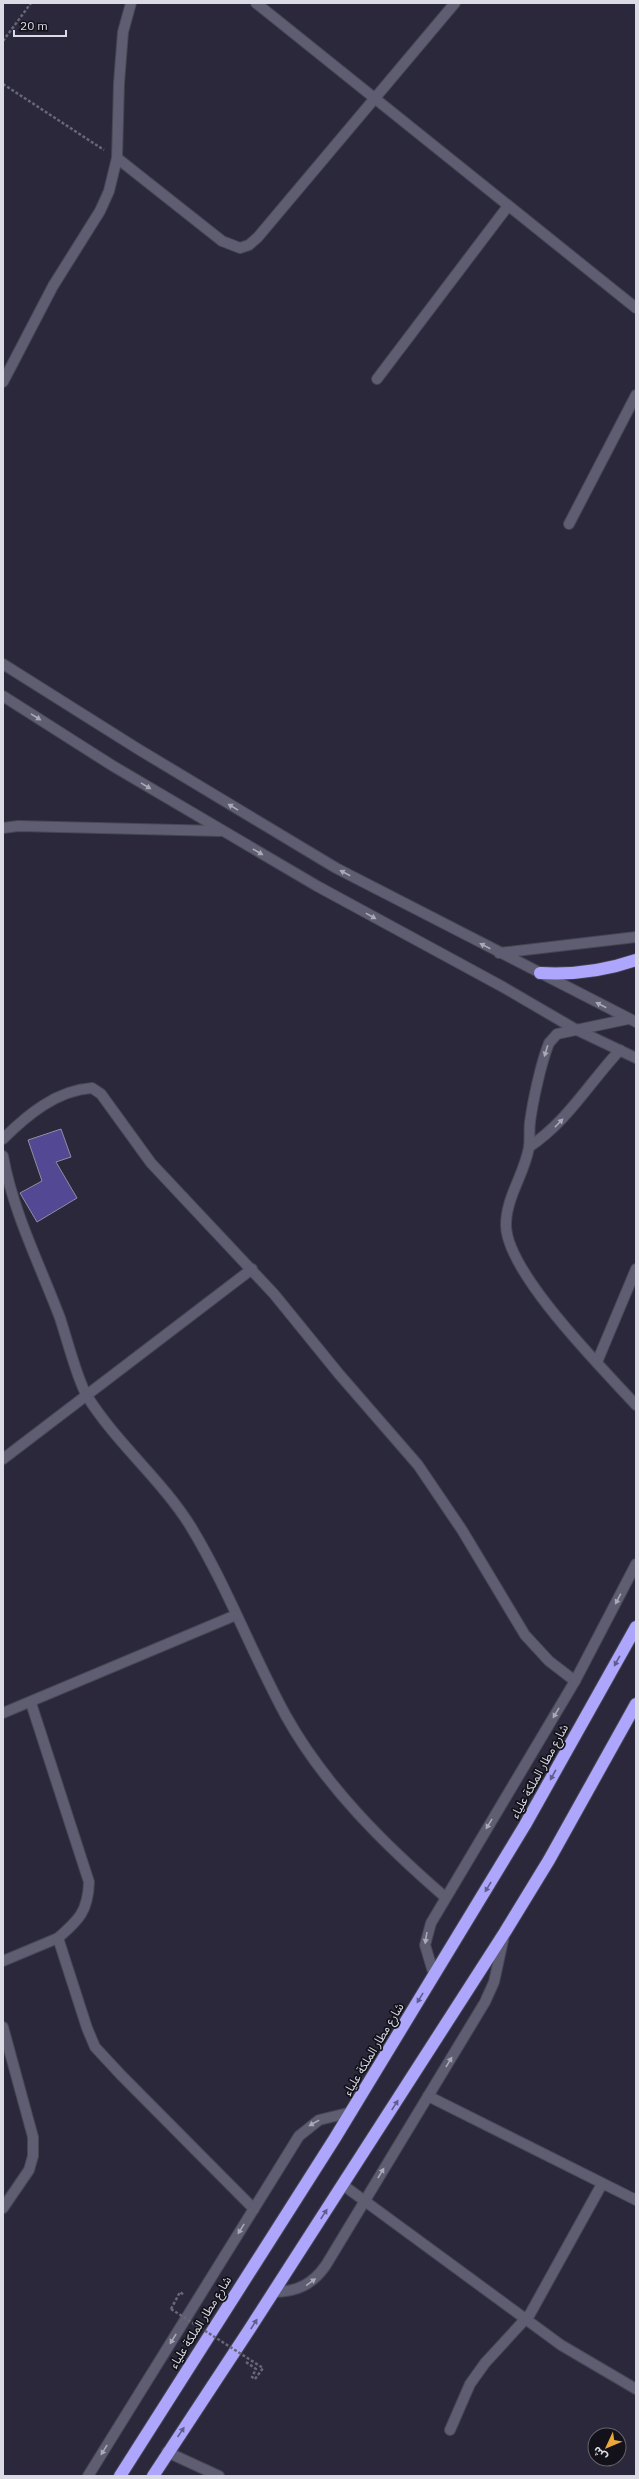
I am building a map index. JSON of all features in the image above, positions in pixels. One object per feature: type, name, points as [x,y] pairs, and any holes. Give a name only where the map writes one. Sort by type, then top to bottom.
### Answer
[{"type":"highway","points":[[540,973],[579,974],[611,968],[636,960]]},
{"type":"highway","name":"شارع مطار الملكة علياء","points":[[120,2476],[352,2112],[525,1825],[636,1627]]},
{"type":"highway","points":[[153,2476],[274,2292],[505,1932],[549,1860],[636,1704]]},
{"type":"street","points":[[3,382],[53,286],[100,211],[114,175],[117,158],[123,32],[131,3]]},
{"type":"street","points":[[256,3],[373,99],[636,308]]},
{"type":"street","points":[[117,158],[222,241],[240,248],[249,245],[258,237],[454,3]]},
{"type":"street","points":[[377,379],[508,206]]},
{"type":"street","points":[[569,524],[636,395]]},
{"type":"street","points":[[3,664],[138,749],[336,868],[632,1020]]},
{"type":"street","points":[[3,696],[222,831],[401,933],[503,987],[574,1029],[636,1058]]},
{"type":"street","points":[[3,828],[18,826],[222,831]]},
{"type":"street","points":[[499,953],[636,937]]},
{"type":"street","points":[[632,1020],[574,1029],[557,1034],[549,1043],[530,1123],[529,1147],[508,1208],[506,1226],[511,1248],[528,1279],[636,1405]]},
{"type":"street","points":[[529,1147],[559,1124],[579,1102],[602,1069],[620,1050]]},
{"type":"street","points":[[3,1139],[33,1113],[61,1095],[78,1089],[92,1088],[109,1102],[151,1163],[252,1269],[427,1477],[462,1530],[525,1635],[549,1661],[574,1681]]},
{"type":"street","points":[[3,1156],[17,1208],[86,1394],[176,1503],[210,1560],[288,1718],[308,1749],[352,1806],[381,1839],[445,1897]]},
{"type":"street","points":[[3,1459],[86,1394],[252,1269]]},
{"type":"street","points":[[598,1362],[636,1269]]},
{"type":"street","points":[[434,1974],[425,1944],[426,1933],[445,1897],[574,1681],[636,1564]]},
{"type":"street","points":[[3,1713],[31,1703],[236,1615]]},
{"type":"street","points":[[3,1961],[58,1938],[76,1922],[85,1909],[89,1882],[31,1703]]},
{"type":"street","points":[[274,2292],[294,2291],[303,2287],[320,2274],[485,2002],[494,1982],[505,1932]]},
{"type":"street","points":[[58,1938],[86,2028],[95,2047],[254,2208]]},
{"type":"street","points":[[3,2027],[6,2052],[33,2136],[33,2156],[29,2170],[3,2208]]},
{"type":"street","points":[[428,2096],[636,2200]]},
{"type":"street","points":[[88,2476],[292,2146],[308,2127],[319,2120],[352,2112]]},
{"type":"street","points":[[450,2430],[470,2384],[485,2362],[525,2320],[544,2292],[602,2184]]},
{"type":"street","points":[[343,2185],[525,2320],[561,2345],[636,2389]]},
{"type":"street","points":[[168,2452],[219,2476]]},
{"type":"path","points":[[3,41],[31,3]]},
{"type":"path","points":[[3,84],[117,158]]},
{"type":"path","points":[[180,2292],[171,2309],[263,2368],[255,2379],[252,2377],[256,2369],[233,2354]]},
{"type":"building","points":[[61,1129],[71,1157],[56,1162],[77,1198],[37,1222],[20,1193],[42,1181],[28,1140]]}]
